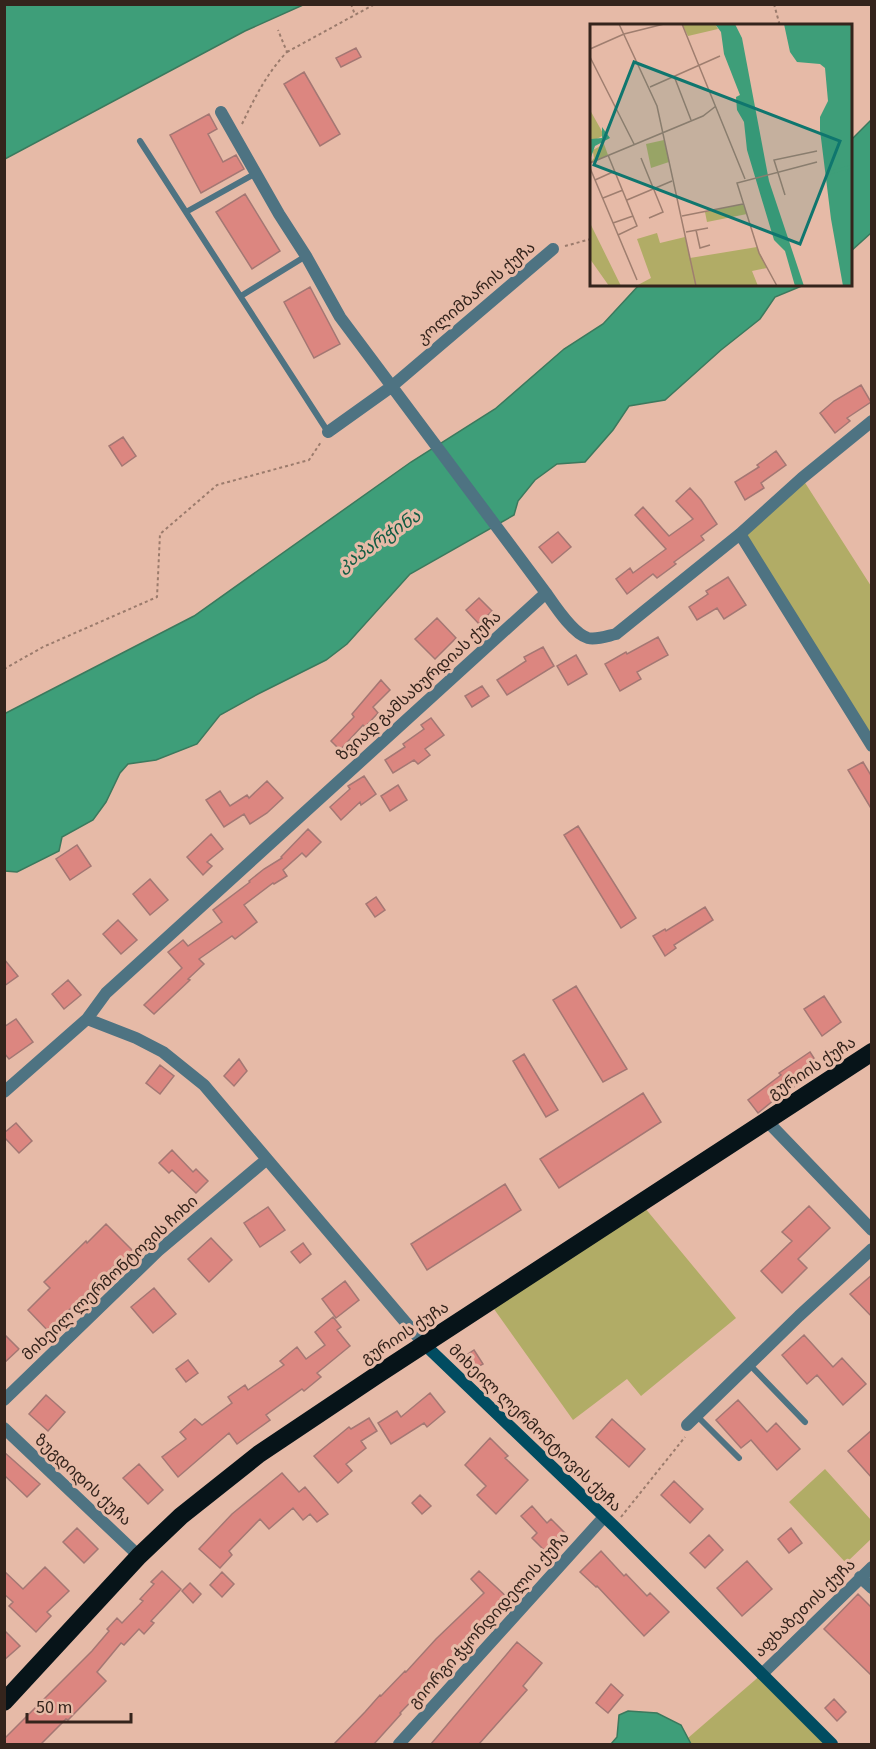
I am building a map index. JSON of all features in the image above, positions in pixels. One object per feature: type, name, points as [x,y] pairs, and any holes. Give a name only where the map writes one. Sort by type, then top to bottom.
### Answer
[{"type":"highway","name":"გურიის ქუჩა","points":[[4,1702],[140,1556],[181,1516],[260,1454],[424,1344],[872,1052]]},
{"type":"street","points":[[221,112],[340,316],[572,627],[587,638],[601,638],[616,634],[740,534],[802,478],[872,421]]},
{"type":"street","name":"კოლიმბარის ქუჩა","points":[[328,432],[391,387],[553,249]]},
{"type":"street","points":[[740,534],[872,746]]},
{"type":"street","name":"ზვიად გამსახურდიას ქუჩა","points":[[4,1092],[87,1019],[106,993],[546,593]]},
{"type":"street","name":"მიხეილ ლერმონტოვის ქუჩა","points":[[87,1019],[136,1038],[163,1052],[204,1085],[424,1344],[558,1471],[832,1744]]},
{"type":"street","points":[[767,1121],[872,1230]]},
{"type":"street","name":"მიხეილ ლერმონტოვის ჩიხი","points":[[4,1400],[158,1251],[266,1160]]},
{"type":"street","points":[[687,1425],[872,1249]]},
{"type":"street","name":"ზუგდიდის ქუჩა","points":[[4,1428],[140,1556]]},
{"type":"street","name":"გიორგი ჭყონდიდელის ქუჩა","points":[[399,1744],[604,1517]]},
{"type":"street","name":"აფხაზეთის ქუჩა","points":[[762,1674],[872,1566]]},
{"type":"street","points":[[861,1577],[872,1588]]},
{"type":"lane","points":[[140,141],[328,432]]},
{"type":"lane","points":[[186,212],[256,173]]},
{"type":"lane","points":[[241,296],[306,256]]},
{"type":"lane","points":[[749,1364],[805,1422]]},
{"type":"lane","points":[[697,1415],[739,1458]]},
{"type":"path","points":[[351,4],[355,15]]},
{"type":"path","points":[[236,137],[261,85],[275,64],[287,52],[375,4]]},
{"type":"path","points":[[774,4],[779,24]]},
{"type":"path","points":[[278,30],[287,52]]},
{"type":"path","name":"კოლიმბარის ქუჩა","points":[[553,249],[590,239]]},
{"type":"path","points":[[4,669],[43,647],[157,597],[160,534],[217,485],[309,460],[328,432]]},
{"type":"path","points":[[614,1526],[690,1431],[687,1425]]},
{"type":"shaded area","points":[[802,478],[871,586],[871,746],[740,534]]},
{"type":"shaded area","points":[[640,1202],[736,1318],[641,1396],[627,1379],[573,1420],[489,1302]]},
{"type":"shaded area","points":[[825,1469],[871,1520],[871,1539],[846,1563],[789,1502]]},
{"type":"shaded area","points":[[762,1674],[832,1744],[691,1744],[688,1738]]},
{"type":"water","points":[[5,4],[303,5],[245,31],[5,159]]},
{"type":"water","points":[[871,120],[871,233],[852,250],[852,139]]},
{"type":"water","name":"კაპარჭინა","points":[[638,286],[802,286],[775,297],[760,319],[665,400],[629,406],[613,430],[585,462],[557,464],[535,480],[518,501],[514,515],[410,574],[347,644],[326,660],[220,715],[197,744],[156,760],[128,764],[120,773],[106,802],[93,820],[62,837],[59,851],[17,872],[5,871],[4,714],[194,616],[411,462],[495,409],[564,349],[603,324]]},
{"type":"water","points":[[628,1711],[657,1713],[681,1725],[691,1744],[611,1744],[617,1737],[619,1715]]},
{"type":"building","points":[[356,48],[361,57],[341,67],[336,58]]},
{"type":"building","points":[[304,72],[340,134],[320,146],[284,84]]},
{"type":"building","points":[[209,114],[217,129],[208,134],[223,162],[236,155],[244,169],[201,193],[170,135]]},
{"type":"building","points":[[245,194],[280,251],[252,269],[216,212]]},
{"type":"building","points":[[310,287],[340,344],[314,358],[284,302]]},
{"type":"building","points":[[861,385],[871,402],[847,418],[850,421],[835,433],[820,413],[834,401]]},
{"type":"building","points":[[123,437],[136,456],[122,466],[109,446]]},
{"type":"building","points":[[776,451],[786,465],[761,483],[764,488],[745,500],[735,482],[759,467],[757,465]]},
{"type":"building","points":[[690,488],[717,524],[701,536],[704,540],[674,562],[676,564],[657,578],[653,574],[627,594],[616,579],[630,568],[633,573],[666,549],[635,515],[643,507],[669,536],[693,519],[676,501]]},
{"type":"building","points":[[558,532],[571,547],[552,563],[539,547]]},
{"type":"building","points":[[728,577],[746,605],[724,619],[717,608],[697,620],[689,607],[708,594],[706,591]]},
{"type":"building","points":[[479,598],[492,611],[479,624],[466,610]]},
{"type":"building","points":[[437,618],[456,638],[435,659],[415,639]]},
{"type":"building","points":[[658,637],[668,655],[637,672],[641,679],[620,691],[605,664]]},
{"type":"building","points":[[543,647],[554,666],[507,695],[497,680],[526,661],[524,657]]},
{"type":"building","points":[[576,655],[587,674],[568,685],[557,666]]},
{"type":"building","points":[[381,680],[390,690],[373,707],[378,713],[365,727],[363,725],[340,750],[331,741],[354,717],[352,714]]},
{"type":"building","points":[[482,686],[489,696],[472,707],[465,696]]},
{"type":"building","points":[[431,718],[444,735],[425,749],[430,755],[418,764],[414,760],[393,773],[385,760],[405,747],[403,744],[424,729],[421,725]]},
{"type":"building","points":[[863,762],[872,777],[872,810],[848,770]]},
{"type":"building","points":[[364,776],[376,794],[361,805],[360,802],[341,820],[330,807],[350,789],[348,786]]},
{"type":"building","points":[[267,781],[283,798],[267,813],[250,824],[244,814],[224,827],[206,800],[220,791],[230,806],[247,795],[249,798]]},
{"type":"building","points":[[398,785],[407,800],[390,811],[381,796]]},
{"type":"building","points":[[578,826],[636,918],[621,928],[564,835]]},
{"type":"building","points":[[308,829],[321,842],[306,857],[302,853],[283,870],[287,876],[273,883],[244,905],[257,922],[235,939],[232,936],[199,959],[204,964],[154,1014],[144,1005],[182,968],[168,952],[183,940],[188,946],[222,922],[213,910],[264,869],[282,858]]},
{"type":"building","points":[[211,834],[223,849],[207,862],[212,866],[203,875],[187,857]]},
{"type":"building","points":[[77,845],[91,866],[70,880],[56,859]]},
{"type":"building","points":[[150,879],[168,900],[150,915],[133,894]]},
{"type":"building","points":[[376,897],[385,910],[375,917],[366,904]]},
{"type":"building","points":[[705,907],[713,920],[674,945],[676,948],[665,956],[653,936],[665,929],[666,931]]},
{"type":"building","points":[[118,920],[137,940],[121,954],[103,934]]},
{"type":"building","points":[[4,959],[18,976],[4,986]]},
{"type":"building","points":[[68,980],[81,995],[64,1009],[52,994]]},
{"type":"building","points":[[576,986],[627,1069],[603,1082],[553,1000]]},
{"type":"building","points":[[824,996],[841,1022],[822,1036],[804,1009]]},
{"type":"building","points":[[16,1019],[33,1042],[9,1059],[4,1053],[4,1027]]},
{"type":"building","points":[[810,1052],[821,1069],[758,1113],[748,1100],[781,1075],[779,1073]]},
{"type":"building","points":[[524,1054],[558,1110],[546,1117],[513,1061]]},
{"type":"building","points":[[239,1059],[247,1071],[234,1086],[224,1076]]},
{"type":"building","points":[[160,1065],[174,1076],[160,1094],[146,1083]]},
{"type":"building","points":[[643,1093],[661,1122],[559,1188],[540,1159]]},
{"type":"building","points":[[16,1123],[32,1141],[19,1153],[4,1137],[4,1133]]},
{"type":"building","points":[[172,1150],[193,1172],[196,1169],[208,1181],[196,1193],[172,1170],[169,1173],[159,1163]]},
{"type":"building","points":[[505,1184],[521,1210],[427,1270],[411,1244]]},
{"type":"building","points":[[809,1206],[830,1228],[798,1259],[807,1268],[782,1293],[761,1271],[792,1241],[782,1232]]},
{"type":"building","points":[[268,1207],[285,1230],[260,1247],[244,1223]]},
{"type":"building","points":[[106,1224],[133,1251],[117,1267],[115,1265],[66,1313],[69,1316],[51,1334],[28,1310],[50,1288],[44,1282]]},
{"type":"building","points":[[211,1238],[232,1260],[209,1282],[188,1259]]},
{"type":"building","points":[[303,1243],[311,1254],[300,1263],[291,1252]]},
{"type":"building","points":[[872,1275],[872,1317],[850,1294]]},
{"type":"building","points":[[345,1281],[359,1300],[336,1318],[322,1299]]},
{"type":"building","points":[[154,1288],[176,1314],[153,1333],[131,1307]]},
{"type":"building","points":[[333,1317],[341,1327],[337,1330],[350,1346],[317,1373],[321,1377],[304,1391],[302,1389],[266,1415],[270,1420],[237,1444],[229,1433],[178,1477],[162,1457],[186,1439],[180,1432],[195,1419],[202,1425],[232,1403],[228,1397],[245,1385],[248,1390],[284,1365],[280,1361],[297,1347],[306,1359],[325,1345],[315,1332]]},
{"type":"building","points":[[4,1334],[19,1349],[4,1363]]},
{"type":"building","points":[[804,1335],[833,1367],[842,1358],[866,1384],[843,1405],[817,1375],[807,1384],[782,1355]]},
{"type":"building","points":[[474,1350],[483,1364],[474,1369],[465,1356]]},
{"type":"building","points":[[188,1360],[198,1373],[186,1382],[176,1369]]},
{"type":"building","points":[[430,1393],[445,1412],[427,1427],[424,1423],[391,1444],[378,1423],[397,1411],[401,1417]]},
{"type":"building","points":[[46,1395],[65,1412],[48,1431],[29,1414]]},
{"type":"building","points":[[738,1400],[767,1432],[776,1423],[800,1449],[777,1470],[751,1440],[741,1448],[716,1420]]},
{"type":"building","points":[[369,1418],[377,1431],[361,1441],[366,1448],[346,1464],[352,1471],[338,1483],[314,1456],[349,1427],[351,1429]]},
{"type":"building","points":[[612,1419],[645,1449],[629,1467],[596,1437]]},
{"type":"building","points":[[872,1430],[872,1478],[848,1451]]},
{"type":"building","points":[[490,1438],[508,1456],[505,1458],[528,1480],[496,1514],[477,1495],[486,1486],[465,1465]]},
{"type":"building","points":[[4,1452],[40,1484],[27,1497],[4,1475]]},
{"type":"building","points":[[139,1464],[163,1490],[148,1504],[123,1478]]},
{"type":"building","points":[[282,1473],[299,1492],[305,1487],[328,1514],[317,1522],[310,1514],[303,1520],[293,1508],[269,1529],[260,1519],[229,1551],[232,1555],[220,1568],[199,1549],[232,1514]]},
{"type":"building","points":[[674,1481],[703,1509],[690,1523],[661,1495]]},
{"type":"building","points":[[420,1495],[431,1506],[422,1514],[412,1503]]},
{"type":"building","points":[[532,1506],[547,1523],[551,1519],[566,1534],[548,1554],[532,1538],[537,1533],[521,1516]]},
{"type":"building","points":[[77,1528],[98,1549],[84,1563],[63,1542]]},
{"type":"building","points":[[791,1528],[802,1543],[789,1553],[778,1539]]},
{"type":"building","points":[[709,1535],[723,1550],[705,1568],[690,1553]]},
{"type":"building","points":[[601,1551],[624,1576],[626,1574],[647,1596],[650,1593],[669,1612],[644,1636],[597,1586],[580,1572]]},
{"type":"building","points":[[747,1561],[772,1589],[742,1616],[717,1588]]},
{"type":"building","points":[[45,1567],[69,1591],[47,1612],[51,1616],[36,1632],[9,1606],[13,1602],[4,1594],[4,1571],[23,1589]]},
{"type":"building","points":[[162,1571],[181,1589],[151,1621],[154,1623],[144,1634],[139,1629],[124,1645],[121,1643],[97,1672],[106,1681],[41,1744],[4,1744],[4,1739],[92,1651],[117,1618],[122,1623],[143,1601],[140,1599],[154,1584],[151,1582]]},
{"type":"building","points":[[479,1571],[511,1601],[447,1663],[451,1667],[433,1685],[430,1682],[374,1744],[334,1744],[380,1695],[484,1593],[471,1579]]},
{"type":"building","points":[[222,1572],[234,1584],[222,1597],[210,1585]]},
{"type":"building","points":[[190,1583],[201,1594],[193,1603],[182,1591]]},
{"type":"building","points":[[858,1594],[872,1608],[872,1676],[824,1629]]},
{"type":"building","points":[[4,1630],[20,1646],[4,1660]]},
{"type":"building","points":[[517,1642],[542,1663],[523,1686],[527,1690],[479,1744],[431,1744]]},
{"type":"building","points":[[611,1684],[623,1695],[608,1713],[596,1703]]},
{"type":"building","points":[[834,1699],[846,1712],[837,1721],[825,1708]]}]
